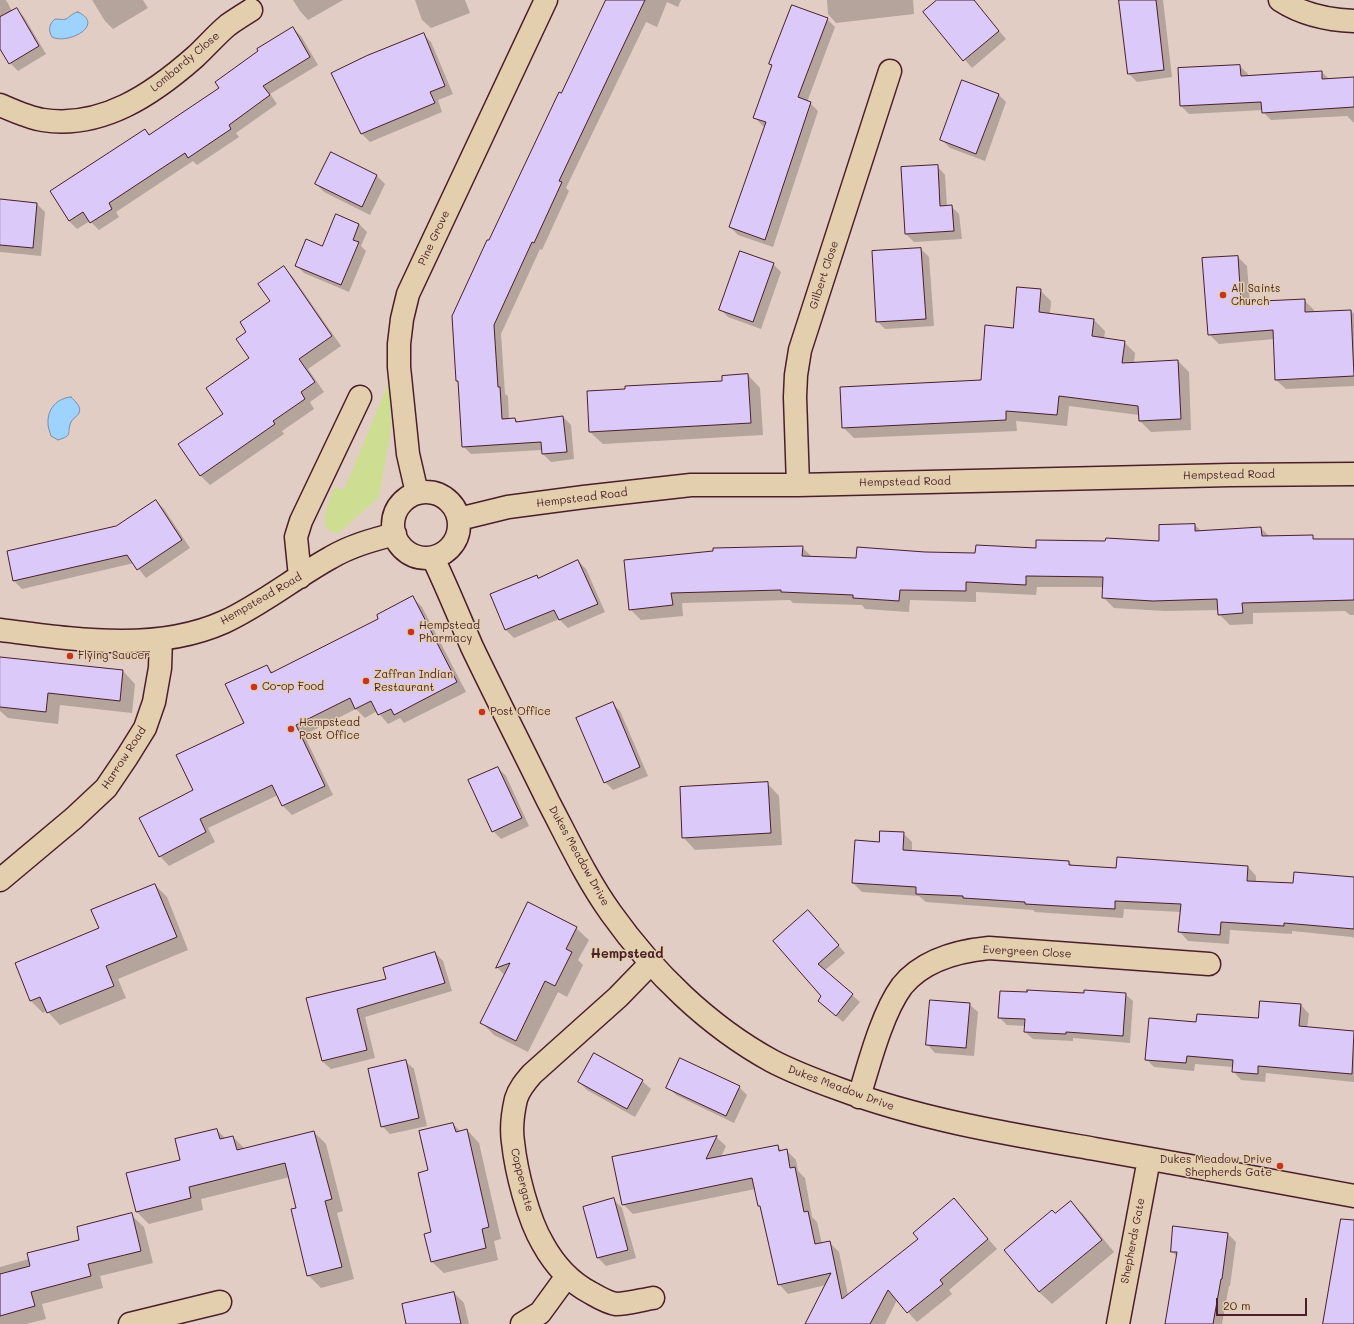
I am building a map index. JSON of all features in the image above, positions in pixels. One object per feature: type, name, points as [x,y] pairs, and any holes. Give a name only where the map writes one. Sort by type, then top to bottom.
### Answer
[{"type":"street","name":"Pine Grove","points":[[417,493],[408,454],[399,367],[399,337],[408,294],[546,0]]},
{"type":"street","points":[[1280,0],[1289,6],[1308,14],[1332,20],[1354,21]]},
{"type":"street","name":"Lombardy Close","points":[[0,105],[42,120],[69,123],[93,118],[128,105],[161,85],[196,56],[227,26],[251,10]]},
{"type":"street","name":"Gilbert Close","points":[[798,485],[795,396],[796,375],[800,350],[890,71]]},
{"type":"street","points":[[300,577],[296,537],[301,521],[360,397]]},
{"type":"street","name":"Hempstead Road","points":[[459,519],[508,507],[691,485],[798,485],[1230,475],[1354,474]]},
{"type":"street","points":[[428,492],[439,494],[448,500],[455,508],[459,519],[459,529],[456,540],[443,554],[433,558],[413,556],[398,543],[395,534],[393,524],[395,514],[400,505],[417,493],[428,492]]},
{"type":"street","name":"Hempstead Road","points":[[0,630],[88,639],[133,641],[181,636],[224,622],[249,609],[346,549],[395,534]]},
{"type":"street","name":"Dukes Meadow Drive","points":[[433,558],[473,648],[518,742],[587,875],[611,912],[650,963],[705,1014],[743,1043],[772,1061],[805,1076],[859,1097],[901,1110],[1040,1140],[1354,1196]]},
{"type":"street","name":"Harrow Road","points":[[0,880],[74,818],[106,788],[145,728],[154,702],[160,668],[161,639]]},
{"type":"street","name":"Evergreen Close","points":[[859,1097],[890,1006],[903,986],[916,973],[932,963],[951,955],[968,950],[989,948],[1208,964]]},
{"type":"street","name":"Coppergate","points":[[650,963],[618,997],[532,1074],[521,1087],[516,1099],[512,1141],[517,1167],[535,1228],[543,1244],[567,1276],[585,1289],[616,1304],[652,1298]]},
{"type":"street","name":"Shepherds Gate","points":[[1118,1324],[1149,1159]]},
{"type":"street","points":[[522,1324],[540,1313],[567,1276]]},
{"type":"street","points":[[130,1324],[220,1302]]},
{"type":"green space","points":[[389,382],[391,428],[379,497],[339,533],[331,531],[325,522],[325,515],[334,487],[344,490]]},
{"type":"water","points":[[78,12],[86,17],[88,23],[82,32],[67,38],[59,39],[52,37],[50,27],[51,23],[55,19],[66,19]]},
{"type":"water","points":[[71,397],[78,404],[80,411],[71,422],[69,434],[58,440],[51,436],[48,426],[49,414],[57,402]]},
{"type":"building","points":[[606,0],[645,0],[559,181],[562,182],[534,243],[532,242],[494,325],[498,387],[500,387],[502,419],[515,418],[516,422],[563,416],[567,452],[542,454],[541,442],[462,447],[452,316],[559,92],[561,93]]},
{"type":"building","points":[[937,0],[974,0],[999,31],[963,61],[923,12]]},
{"type":"building","points":[[1119,0],[1156,0],[1164,70],[1128,74]]},
{"type":"building","points":[[792,5],[828,18],[798,97],[811,102],[765,240],[729,227],[766,122],[753,118],[772,65],[769,64]]},
{"type":"building","points":[[17,8],[39,46],[9,64],[0,49],[0,17]]},
{"type":"building","points":[[293,27],[310,57],[263,86],[270,95],[229,125],[231,129],[188,158],[185,153],[109,203],[112,209],[90,223],[83,212],[69,221],[50,191],[145,129],[149,135],[219,88],[215,82],[258,51],[257,49]]},
{"type":"building","points":[[424,33],[445,86],[430,92],[435,103],[361,134],[331,73],[366,56]]},
{"type":"building","points":[[1240,65],[1241,76],[1322,71],[1322,79],[1354,77],[1354,107],[1262,113],[1261,102],[1180,106],[1178,68]]},
{"type":"building","points":[[962,80],[999,94],[976,154],[940,140]]},
{"type":"building","points":[[331,152],[377,175],[362,207],[315,184]]},
{"type":"building","points":[[938,165],[940,206],[952,205],[954,231],[905,234],[901,167]]},
{"type":"building","points":[[0,199],[37,203],[33,248],[0,245]]},
{"type":"building","points":[[336,214],[359,224],[353,240],[359,242],[341,285],[295,266],[306,239],[322,246]]},
{"type":"building","points":[[921,248],[926,319],[876,322],[872,251]]},
{"type":"building","points":[[740,251],[774,263],[753,322],[719,310]]},
{"type":"building","points":[[1238,256],[1241,302],[1305,299],[1305,312],[1351,310],[1354,376],[1275,380],[1273,330],[1208,335],[1202,258]]},
{"type":"building","points":[[284,266],[332,336],[299,359],[315,382],[301,392],[305,399],[273,421],[275,424],[200,476],[178,444],[223,414],[206,388],[249,358],[236,339],[246,332],[240,322],[270,301],[258,284]]},
{"type":"building","points":[[1017,287],[1041,289],[1039,312],[1094,319],[1092,336],[1125,341],[1122,363],[1178,360],[1181,419],[1139,421],[1138,406],[1059,396],[1057,415],[1006,411],[1006,420],[842,428],[840,387],[981,380],[985,325],[1013,328]]},
{"type":"building","points":[[748,374],[751,423],[589,432],[587,391],[625,389],[625,386],[722,381],[722,376]]},
{"type":"building","points":[[156,500],[182,540],[137,570],[127,555],[13,581],[7,551],[116,526]]},
{"type":"building","points":[[1195,524],[1195,531],[1261,527],[1262,536],[1313,535],[1313,539],[1354,539],[1354,600],[1242,603],[1243,613],[1218,615],[1217,599],[1153,601],[1102,598],[1103,577],[1026,576],[1026,585],[966,582],[966,591],[900,590],[899,601],[853,598],[853,595],[781,592],[781,590],[671,593],[673,605],[629,610],[624,560],[713,551],[713,548],[803,546],[802,556],[856,558],[857,547],[925,552],[975,553],[976,545],[1036,548],[1036,540],[1105,541],[1106,538],[1159,541],[1159,525]]},
{"type":"building","points":[[578,560],[598,604],[559,620],[554,610],[505,630],[490,594],[537,575],[538,578]]},
{"type":"building","points":[[413,596],[457,682],[394,715],[391,709],[378,715],[371,701],[355,709],[350,698],[296,725],[325,786],[282,806],[272,785],[200,819],[206,832],[159,857],[139,818],[193,790],[176,755],[244,723],[225,684],[267,665],[271,673],[378,619],[377,615]]},
{"type":"building","points":[[0,657],[123,670],[120,701],[48,693],[46,712],[0,707]]},
{"type":"building","points":[[613,702],[640,767],[604,783],[576,718]]},
{"type":"building","points":[[498,767],[522,818],[492,832],[468,780]]},
{"type":"building","points":[[768,782],[771,833],[682,838],[680,787]]},
{"type":"building","points":[[880,831],[904,832],[903,850],[1069,861],[1069,865],[1116,868],[1117,857],[1248,866],[1247,881],[1293,883],[1294,872],[1354,877],[1354,929],[1284,923],[1284,926],[1221,922],[1220,935],[1178,932],[1181,904],[1115,901],[1115,909],[1025,904],[1025,902],[963,898],[963,896],[916,894],[916,887],[852,883],[855,840],[879,842]]},
{"type":"building","points":[[155,884],[177,937],[106,966],[114,986],[47,1013],[40,997],[30,1001],[15,963],[99,928],[91,910]]},
{"type":"building","points":[[528,902],[577,927],[566,949],[572,952],[555,986],[545,981],[516,1041],[480,1023],[510,963],[496,968]]},
{"type":"building","points":[[808,910],[839,945],[818,964],[853,994],[836,1016],[818,1001],[821,996],[773,941]]},
{"type":"building","points":[[435,952],[445,983],[357,1009],[367,1050],[322,1061],[306,998],[386,979],[383,968]]},
{"type":"building","points":[[1027,990],[1084,993],[1084,990],[1126,993],[1123,1036],[1066,1032],[1066,1034],[1024,1032],[1025,1019],[998,1018],[1000,991],[1027,992]]},
{"type":"building","points":[[930,1000],[970,1003],[966,1048],[926,1045]]},
{"type":"building","points":[[1260,1001],[1301,1004],[1299,1026],[1354,1031],[1352,1074],[1258,1066],[1258,1074],[1232,1072],[1233,1060],[1187,1056],[1186,1063],[1145,1060],[1149,1018],[1196,1022],[1197,1014],[1258,1018]]},
{"type":"building","points":[[594,1053],[643,1080],[627,1109],[578,1082]]},
{"type":"building","points":[[680,1058],[740,1086],[726,1116],[666,1088]]},
{"type":"building","points":[[406,1060],[419,1118],[381,1127],[368,1069]]},
{"type":"building","points":[[453,1123],[456,1132],[467,1129],[489,1227],[482,1229],[486,1248],[431,1262],[424,1234],[431,1232],[418,1173],[428,1170],[419,1131]]},
{"type":"building","points":[[217,1129],[220,1139],[233,1136],[237,1150],[314,1131],[332,1199],[325,1201],[342,1267],[307,1276],[291,1209],[296,1208],[285,1163],[189,1187],[191,1198],[136,1212],[126,1173],[180,1160],[175,1139]]},
{"type":"building","points":[[717,1136],[706,1159],[778,1145],[779,1151],[787,1149],[790,1168],[795,1167],[804,1212],[808,1211],[815,1244],[830,1241],[842,1299],[918,1239],[913,1233],[954,1198],[988,1239],[940,1280],[943,1284],[907,1313],[888,1290],[870,1324],[805,1324],[831,1273],[778,1285],[752,1178],[622,1205],[612,1157]]},
{"type":"building","points":[[614,1198],[628,1250],[597,1258],[583,1207]]},
{"type":"building","points":[[1071,1201],[1102,1240],[1039,1292],[1004,1250],[1052,1210],[1055,1213]]},
{"type":"building","points":[[132,1213],[141,1251],[88,1264],[91,1276],[31,1292],[35,1306],[0,1316],[0,1274],[30,1266],[27,1253],[79,1240],[77,1227]]},
{"type":"building","points":[[1341,1219],[1354,1220],[1354,1324],[1323,1324]]},
{"type":"building","points":[[1173,1226],[1228,1233],[1222,1279],[1213,1324],[1165,1324],[1177,1252],[1171,1252]]},
{"type":"building","points":[[454,1292],[461,1324],[406,1324],[402,1304]]},
{"type":"place","name":"All Saints Church","points":[[1223,295]]},
{"type":"place","name":"Hempstead Pharmacy","points":[[411,632]]},
{"type":"place","name":"Flying Saucer","points":[[70,656]]},
{"type":"place","name":"Zaffran Indian Restaurant","points":[[366,681]]},
{"type":"place","name":"Co-op Food","points":[[254,687]]},
{"type":"place","name":"Post Office","points":[[482,712]]},
{"type":"place","name":"Hempstead Post Office","points":[[291,729]]},
{"type":"place","name":"Dukes Meadow Drive Shepherds Gate","points":[[1280,1166]]},
{"type":"district","name":"Hempstead","points":[[627,954]]}]
